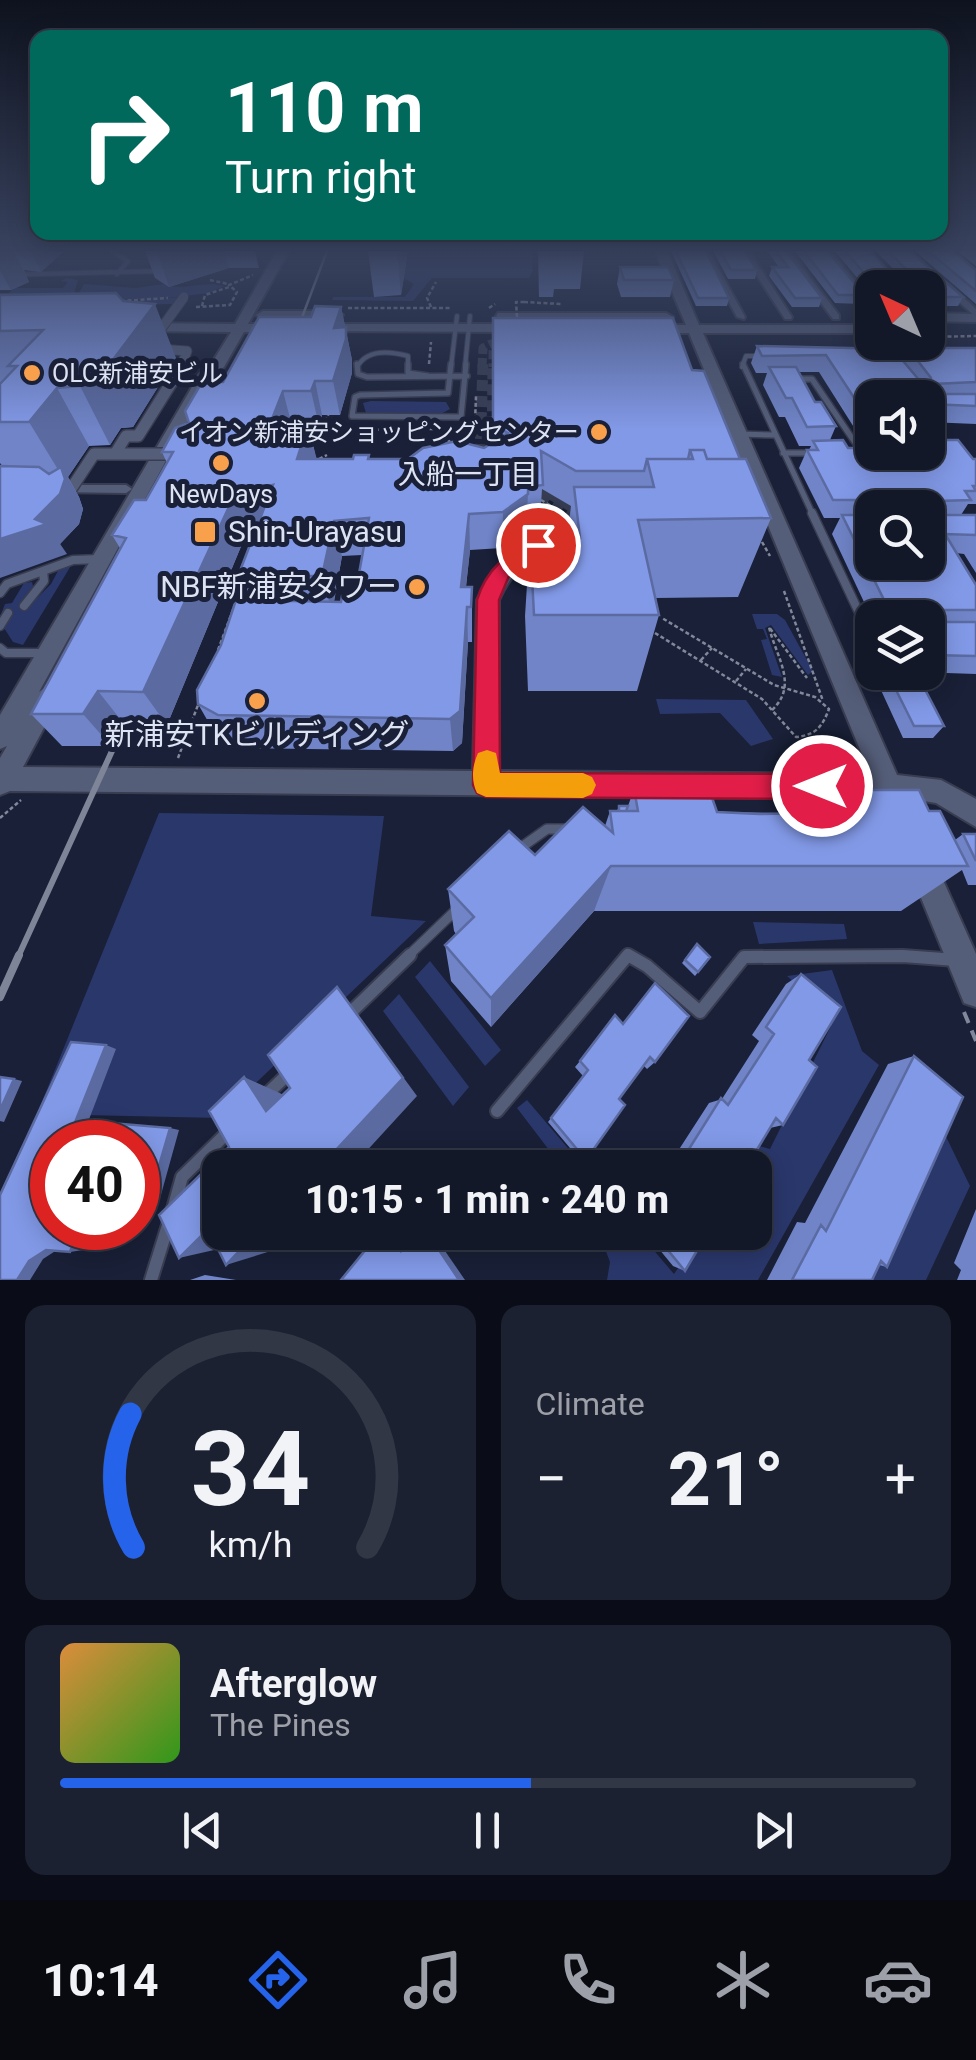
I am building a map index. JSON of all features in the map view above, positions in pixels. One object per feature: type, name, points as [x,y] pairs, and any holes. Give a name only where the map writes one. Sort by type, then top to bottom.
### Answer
[{"type":"street","points":[[115,454],[126,436],[138,436],[188,356],[184,356],[187,351],[181,348],[147,348],[174,311]]},
{"type":"street","points":[[0,738],[61,660],[102,558],[206,375],[220,364],[244,311]]},
{"type":"street","points":[[686,311],[738,434],[765,523],[888,787],[976,991]]},
{"type":"street","points":[[738,311],[742,317]]},
{"type":"street","points":[[784,311],[788,317]]},
{"type":"street","points":[[831,311],[836,317]]},
{"type":"street","points":[[116,315],[855,328]]},
{"type":"street","points":[[945,318],[976,316]]},
{"type":"street","points":[[691,323],[742,317],[855,317]]},
{"type":"street","points":[[945,324],[976,333]]},
{"type":"street","points":[[220,364],[222,374],[61,660],[1,781],[929,788],[976,814]]},
{"type":"street","points":[[66,495],[94,454],[194,454]]},
{"type":"street","points":[[76,480],[37,485],[126,489]]},
{"type":"street","points":[[486,785],[488,600],[492,584],[502,571],[567,525],[610,518]]},
{"type":"lane","points":[[461,319],[467,376],[461,416],[352,416],[356,397],[360,395],[446,394],[461,319]]},
{"type":"lane","points":[[428,373],[367,377],[358,374],[358,364],[372,354],[401,354],[408,356],[408,373],[428,373],[467,376]]},
{"type":"lane","points":[[770,356],[743,358],[742,366],[855,602]]},
{"type":"lane","points":[[748,379],[764,379]]},
{"type":"lane","points":[[780,379],[812,379],[858,447],[852,454]]},
{"type":"lane","points":[[738,434],[774,435]]},
{"type":"lane","points":[[782,453],[818,453]]},
{"type":"lane","points":[[818,526],[836,526]]},
{"type":"lane","points":[[0,593],[6,584],[73,560],[102,558]]},
{"type":"lane","points":[[24,606],[44,580],[43,571]]},
{"type":"lane","points":[[0,626],[8,613]]},
{"type":"lane","points":[[1,646],[6,653],[61,660]]},
{"type":"lane","points":[[501,866],[529,839],[546,829],[584,829]]},
{"type":"lane","points":[[335,1028],[460,906]]},
{"type":"lane","points":[[496,1111],[628,955],[638,959],[686,1004],[700,1012],[744,957],[903,956],[963,961]]},
{"type":"lane","points":[[252,1110],[293,1069]]},
{"type":"lane","points":[[151,1280],[182,1178],[238,1123]]},
{"type":"path","points":[[116,315],[132,311]]},
{"type":"path","points":[[224,311],[241,316]]},
{"type":"path","points":[[438,311],[461,319]]},
{"type":"path","points":[[517,311],[517,319]]},
{"type":"path","points":[[945,336],[976,333]]},
{"type":"path","points":[[424,337],[431,341],[428,373]]},
{"type":"path","points":[[458,429],[475,422],[476,389]]},
{"type":"path","points":[[324,430],[334,398]]},
{"type":"path","points":[[295,430],[444,429],[442,436],[453,445]]},
{"type":"path","points":[[310,464],[327,455]]},
{"type":"path","points":[[529,492],[570,517]]},
{"type":"path","points":[[765,523],[762,542],[773,561]]},
{"type":"path","points":[[216,656],[242,584]]},
{"type":"path","points":[[658,628],[650,630],[762,699],[796,737],[814,734],[826,723],[830,710],[783,588]]},
{"type":"path","points":[[661,619],[746,669],[824,702]]},
{"type":"path","points":[[772,710],[786,698],[788,689],[769,627],[807,678]]},
{"type":"path","points":[[700,661],[712,648]]},
{"type":"path","points":[[735,682],[746,669]]},
{"type":"path","points":[[176,764],[202,692]]},
{"type":"path","points":[[814,734],[825,760],[840,765]]},
{"type":"shaded area","points":[[446,402],[450,409],[441,414],[366,413],[363,403]]},
{"type":"shaded area","points":[[72,564],[23,645],[13,642],[4,628],[12,614],[3,613],[0,617],[5,604],[12,603],[24,583],[32,582],[19,605],[29,606],[51,584],[59,569]]},
{"type":"shaded area","points":[[752,614],[777,614],[785,620],[813,671],[808,675],[771,625],[765,628],[782,677],[772,675],[761,640],[767,639],[763,629],[757,629]]},
{"type":"shaded area","points":[[656,699],[746,700],[773,739],[751,746],[720,713],[660,714]]},
{"type":"shaded area","points":[[159,813],[384,816],[371,916],[426,921],[219,1118],[37,1114]]},
{"type":"shaded area","points":[[753,922],[844,924],[847,939],[759,944]]},
{"type":"shaded area","points":[[430,961],[501,1050],[485,1066],[415,977]]},
{"type":"shaded area","points":[[832,970],[862,1051],[879,1065],[758,1280],[607,1280],[610,1262],[605,1250],[654,1250],[674,1274],[690,1250],[772,1250],[772,1150],[756,1150],[759,1146],[770,1149],[831,1026],[829,1014],[787,976]]},
{"type":"shaded area","points":[[399,994],[469,1087],[453,1106],[383,1011]]},
{"type":"shaded area","points":[[527,1100],[570,1150],[549,1150],[517,1108]]},
{"type":"shaded area","points":[[935,1114],[970,1186],[926,1280],[853,1280]]},
{"type":"building","points":[[0,311],[150,311],[106,369],[93,371],[80,386],[57,388],[29,422],[0,422],[0,384],[17,366],[8,366],[43,330],[0,331]]},
{"type":"building","points":[[313,311],[340,311],[334,328],[346,327],[346,339],[333,381],[315,381],[311,391],[283,391],[270,424],[308,425],[297,459],[353,459],[354,455],[369,455],[368,459],[408,459],[423,448],[457,441],[484,448],[508,433],[493,424],[493,318],[673,318],[692,370],[704,371],[740,459],[707,459],[704,450],[690,450],[688,459],[647,459],[644,471],[576,471],[541,451],[543,485],[528,487],[528,494],[503,512],[469,514],[461,587],[472,587],[471,607],[467,607],[460,711],[450,719],[218,715],[198,704],[197,690],[221,645],[236,600],[341,602],[342,596],[355,596],[369,518],[334,521],[322,576],[238,576],[273,485],[234,496],[143,692],[98,691],[83,714],[31,714],[126,538],[112,535],[134,500],[146,500],[173,452],[162,452],[175,428],[189,423],[185,411],[202,382],[223,382],[259,317],[311,317]]},
{"type":"building","points":[[757,346],[855,348],[855,360],[902,360],[919,380],[855,380],[855,399],[826,355],[762,356]]},
{"type":"building","points":[[945,348],[976,348],[976,382],[931,380],[917,360],[945,360]]},
{"type":"building","points":[[769,367],[796,367],[815,402],[821,402],[836,426],[807,427]]},
{"type":"building","points":[[945,394],[976,394],[976,406],[945,405]]},
{"type":"building","points":[[843,440],[848,448],[855,448],[855,470],[945,470],[945,440],[958,440],[976,459],[976,491],[965,491],[971,500],[945,501],[945,490],[855,490],[855,500],[833,500],[807,450],[818,450],[813,441]]},
{"type":"building","points":[[690,450],[704,450],[707,459],[746,459],[771,518],[638,520],[659,615],[534,615],[530,538],[580,538],[574,487],[654,487],[647,459],[693,459]]},
{"type":"building","points":[[0,466],[39,467],[49,474],[61,467],[65,479],[60,494],[35,519],[47,524],[0,539]]},
{"type":"building","points":[[842,515],[855,515],[855,541]]},
{"type":"building","points":[[945,515],[976,515],[976,535],[945,534]]},
{"type":"building","points":[[945,534],[976,585],[976,610],[945,610],[945,600],[884,600],[874,580],[945,580]]},
{"type":"building","points":[[945,622],[976,622],[976,656],[945,655]]},
{"type":"building","points":[[896,690],[925,690],[944,726],[914,726]]},
{"type":"building","points":[[708,786],[717,812],[759,814],[806,813],[799,790],[919,790],[929,811],[940,811],[968,866],[611,866],[491,998],[445,945],[474,917],[448,889],[509,831],[535,855],[583,807],[613,833],[610,811],[638,811],[634,789]]},
{"type":"building","points":[[963,834],[976,834],[976,861]]},
{"type":"building","points":[[697,944],[710,957],[698,972],[685,960]]},
{"type":"building","points":[[801,974],[841,1007],[809,1060],[817,1067],[783,1125],[776,1118],[757,1150],[688,1150],[721,1098],[728,1105],[774,1034],[766,1027]]},
{"type":"building","points":[[655,983],[689,1016],[655,1062],[650,1057],[619,1099],[625,1105],[593,1150],[578,1150],[551,1118],[588,1070],[580,1061],[615,1015],[623,1024]]},
{"type":"building","points":[[337,987],[403,1078],[336,1150],[226,1150],[229,1147],[209,1111],[244,1077],[266,1111],[290,1088],[268,1055]]},
{"type":"building","points":[[71,1042],[106,1045],[76,1120],[35,1120]]},
{"type":"building","points":[[914,1056],[963,1097],[887,1267],[881,1261],[872,1280],[792,1280],[821,1225],[826,1231]]},
{"type":"building","points":[[0,1077],[14,1079],[0,1110]]},
{"type":"building","points":[[160,1127],[170,1128],[160,1162]]},
{"type":"building","points":[[30,1130],[30,1250],[46,1250],[29,1261],[17,1280],[0,1280],[0,1195]]},
{"type":"building","points":[[202,1173],[202,1235],[179,1258],[160,1214]]},
{"type":"building","points":[[218,1250],[240,1250],[226,1265]]},
{"type":"building","points":[[365,1250],[439,1250],[459,1280],[341,1280]]},
{"type":"building","points":[[668,1250],[697,1250],[685,1271]]},
{"type":"tunnel","points":[[482,367],[483,348],[491,344],[522,345],[519,350],[493,350],[493,364]]},
{"type":"tunnel","points":[[483,364],[480,453],[460,464],[466,472],[486,461],[571,512],[633,512],[632,507],[572,507],[492,459],[493,364]]},
{"type":"railway","points":[[292,344],[305,311]]},
{"type":"railway","points":[[132,708],[137,697]]},
{"type":"railway","points":[[18,957],[133,705]]},
{"type":"railway","points":[[0,997],[19,955]]},
{"type":"slow traffic","points":[[487,762],[486,785],[583,785]]},
{"type":"place","name":"OLC新浦安ビル","points":[[32,373]]},
{"type":"place","name":"イオン新浦安ショッピングセンター","points":[[599,432]]},
{"type":"place","name":"NewDays","points":[[221,463]]},
{"type":"place","name":"Shin-Urayasu","points":[[205,532]]},
{"type":"place","name":"NBF新浦安タワー","points":[[417,587]]},
{"type":"place","name":"新浦安TKビルディング","points":[[257,701]]},
{"type":"district","name":"入船一丁目","points":[[468,474]]},
{"type":"route","points":[[538,545],[502,571],[492,584],[488,600],[486,785],[822,786]]}]
